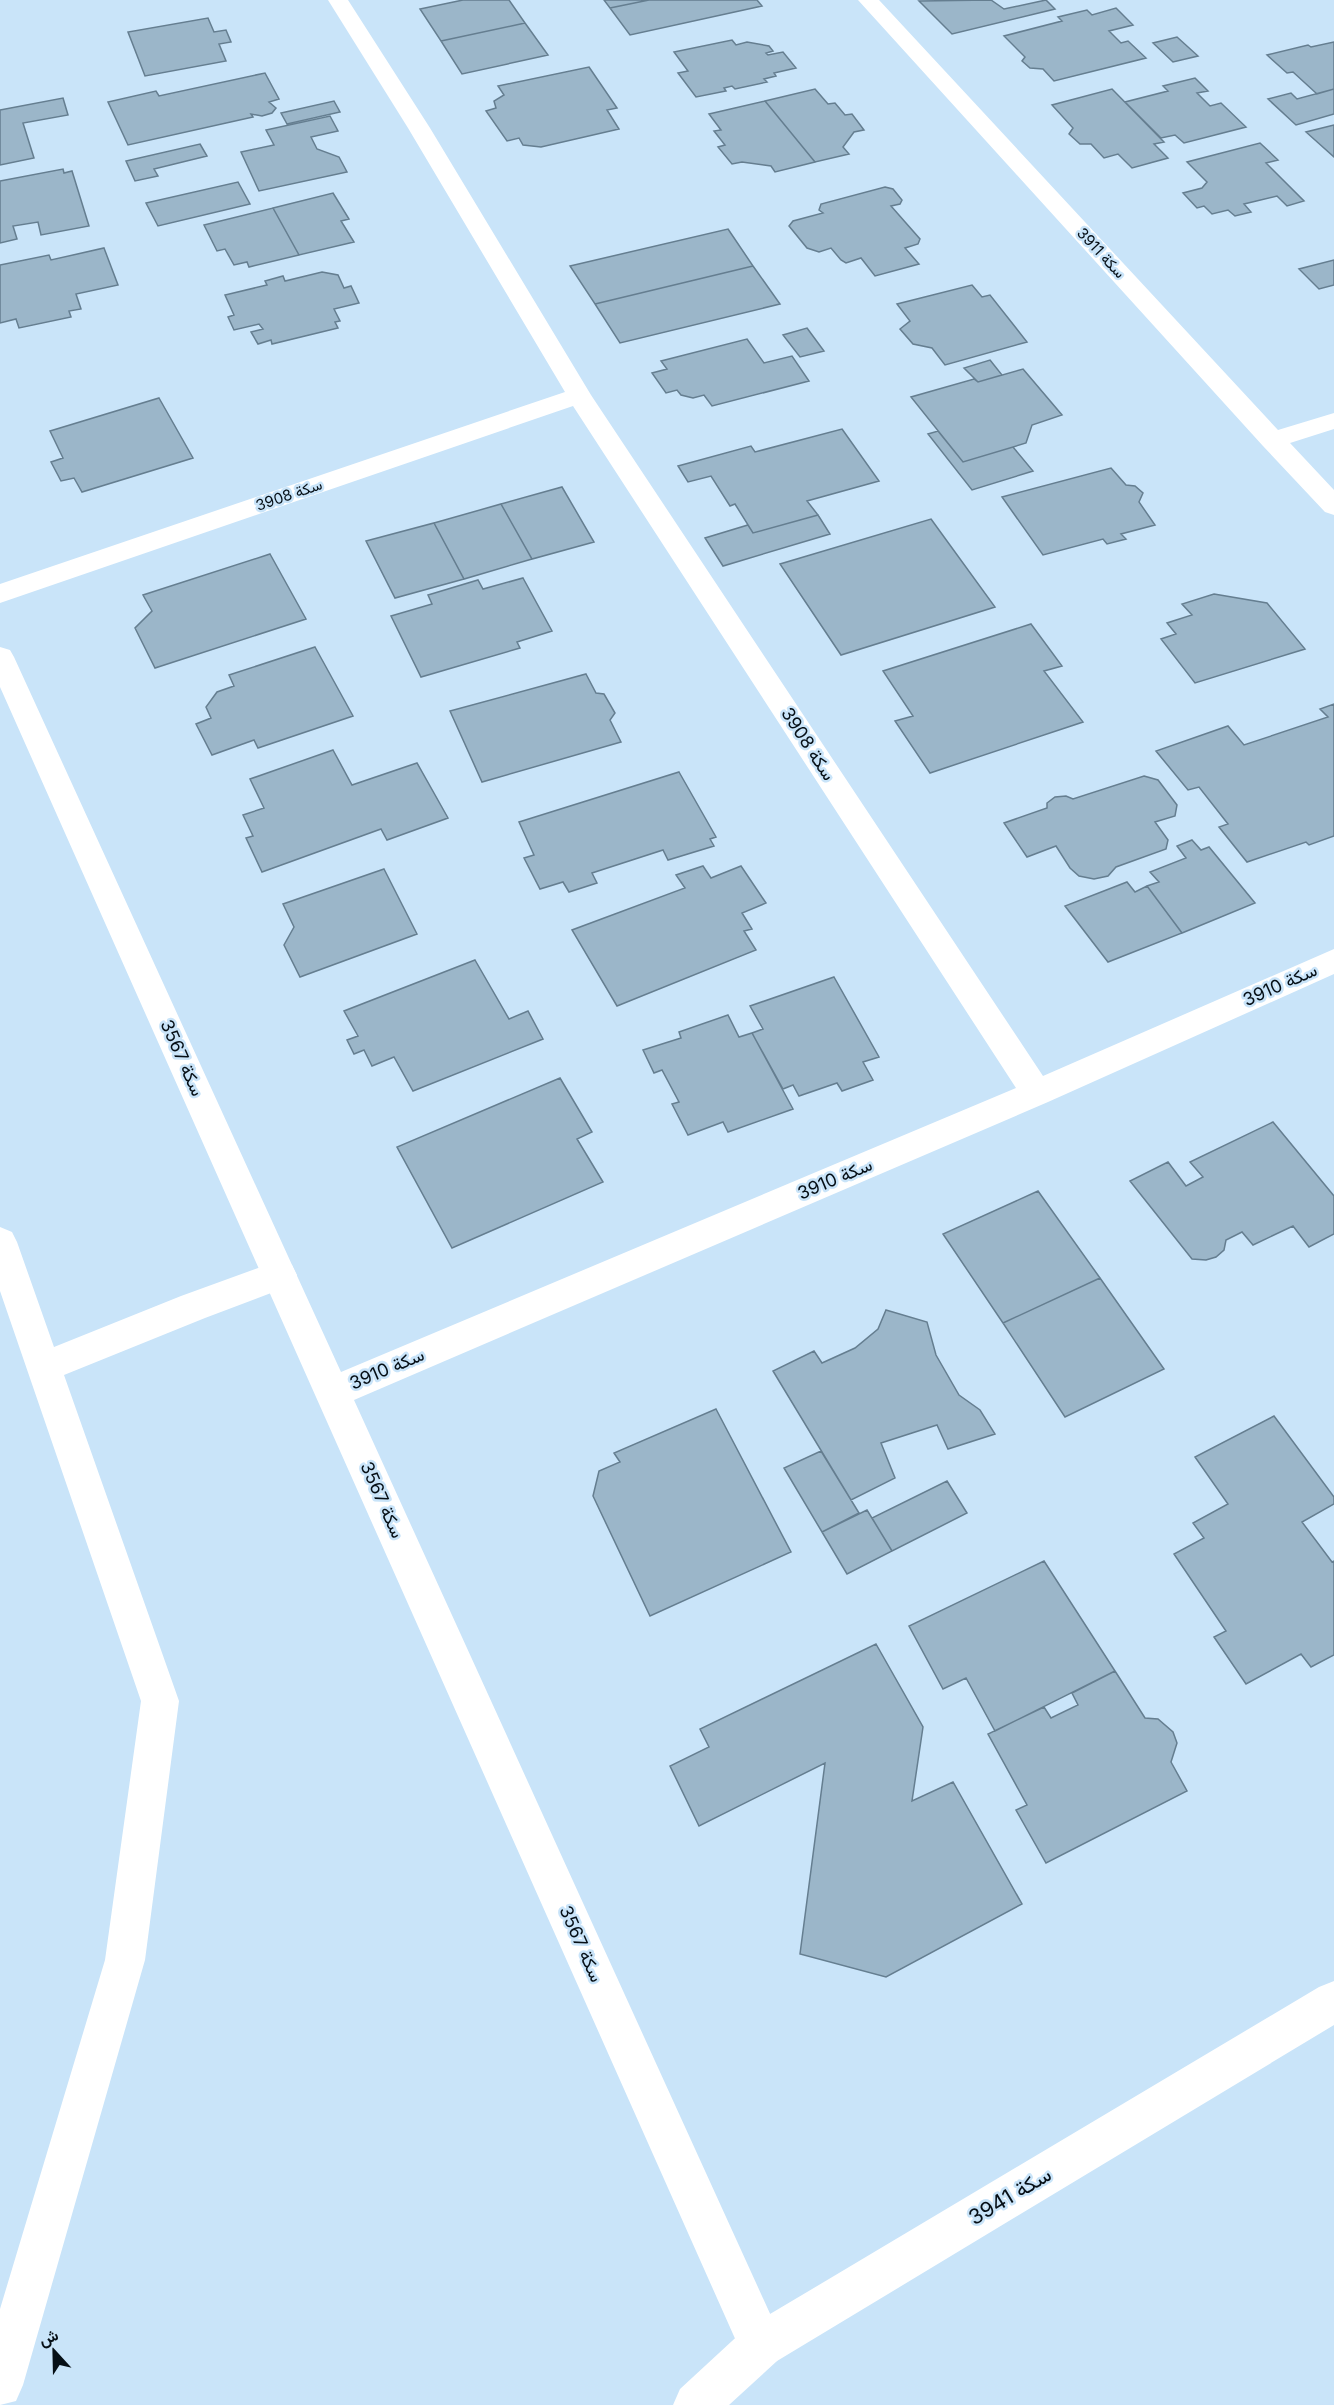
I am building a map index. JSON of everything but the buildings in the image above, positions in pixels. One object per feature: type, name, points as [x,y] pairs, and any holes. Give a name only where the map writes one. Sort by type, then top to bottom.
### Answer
[{"type":"street","name":"سكة 3908","points":[[338,0],[419,128],[579,396],[1037,1093]]},
{"type":"street","name":"سكة 3911","points":[[868,0],[1334,506]]},
{"type":"street","name":"سكة 3908","points":[[0,594],[579,396]]},
{"type":"street","points":[[1272,440],[1334,421]]},
{"type":"street","name":"سكة 3567","points":[[0,657],[761,2345]]},
{"type":"street","name":"سكة 3910","points":[[333,1392],[1037,1093],[1334,961]]},
{"type":"street","points":[[0,1242],[160,1701],[125,1960],[0,2385]]},
{"type":"street","points":[[45,1367],[193,1307],[280,1275]]},
{"type":"street","name":"سكة 3941","points":[[696,2405],[761,2345],[1334,2002]]}]
